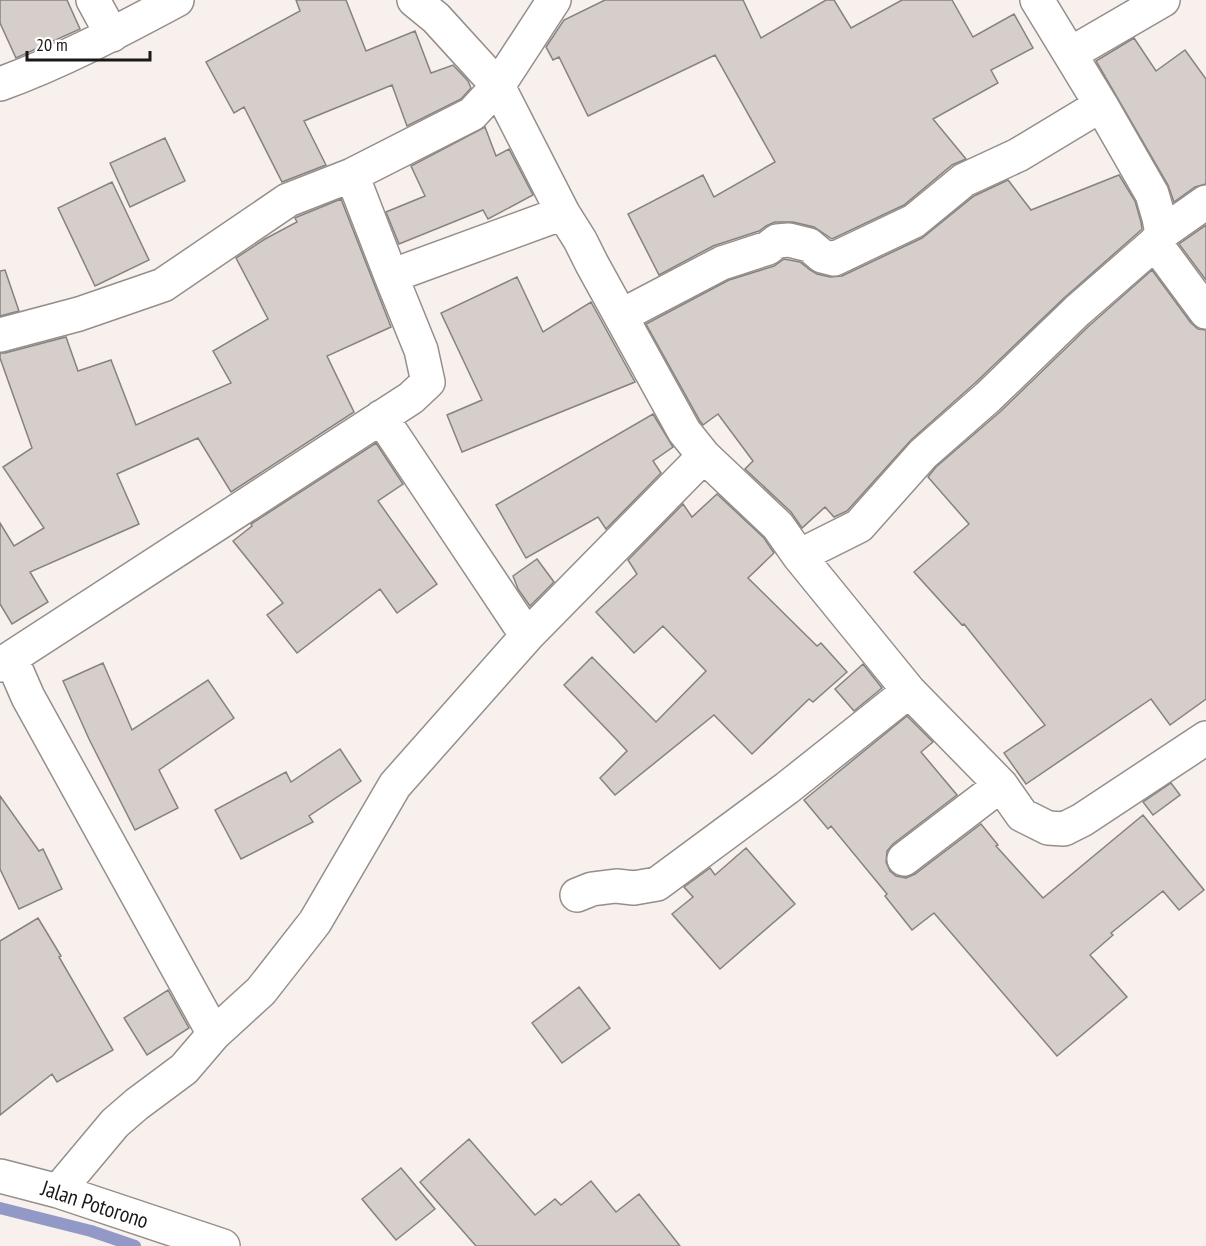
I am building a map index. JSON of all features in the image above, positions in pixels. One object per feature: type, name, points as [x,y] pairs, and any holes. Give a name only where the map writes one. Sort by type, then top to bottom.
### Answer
[{"type":"street","points":[[93,0],[112,35]]},
{"type":"street","points":[[0,84],[28,74],[112,35],[177,0]]},
{"type":"street","points":[[414,0],[436,18],[498,86],[563,213],[684,431],[704,456],[778,526],[799,556],[909,691],[1001,785],[1022,815],[1048,828],[1064,829],[1082,820],[1206,738]]},
{"type":"street","points":[[0,335],[80,314],[163,285],[288,200],[352,175],[472,114],[498,86],[554,0]]},
{"type":"street","points":[[1037,0],[1152,194],[1159,218],[1158,238],[1206,312]]},
{"type":"street","points":[[1070,54],[1163,0]]},
{"type":"street","points":[[622,318],[634,309],[722,263],[768,248],[777,242],[789,240],[809,245],[822,256],[834,259],[914,221],[964,180],[1018,155],[1101,105]]},
{"type":"street","points":[[214,1034],[28,696],[5,661],[411,398],[428,381],[421,350],[352,175]]},
{"type":"street","points":[[799,556],[859,526],[923,454],[988,397],[1077,311],[1158,238],[1206,202]]},
{"type":"street","points":[[391,276],[563,213]]},
{"type":"street","points":[[381,417],[527,636]]},
{"type":"street","points":[[58,1191],[115,1123],[184,1069],[214,1034],[261,991],[315,922],[395,785],[527,636],[704,456]]},
{"type":"street","points":[[577,895],[592,889],[616,886],[634,888],[657,885],[787,788],[909,691]]},
{"type":"street","points":[[904,859],[1001,785]]},
{"type":"street","name":"Jalan Potorono","points":[[0,1176],[58,1191],[223,1246]]},
{"type":"building","points":[[0,0],[67,0],[80,29],[16,58],[0,23]]},
{"type":"building","points":[[296,0],[346,0],[366,51],[415,31],[431,73],[453,65],[468,81],[471,88],[461,99],[407,126],[392,85],[304,121],[326,165],[282,182],[244,107],[234,113],[206,62],[300,11]]},
{"type":"building","points":[[605,0],[743,0],[761,38],[826,0],[834,0],[851,28],[902,0],[952,0],[973,37],[1014,14],[1033,48],[991,70],[998,83],[933,119],[966,159],[952,165],[904,205],[832,239],[814,227],[793,222],[775,222],[759,231],[713,246],[659,275],[628,214],[703,175],[714,197],[775,162],[715,55],[588,116],[559,57],[553,60],[546,47],[564,20]]},
{"type":"building","points":[[1134,38],[1156,71],[1185,50],[1206,79],[1206,184],[1195,187],[1174,202],[1168,185],[1096,61]]},
{"type":"building","points":[[485,127],[496,156],[509,149],[533,195],[488,219],[483,210],[399,244],[386,212],[425,196],[411,166]]},
{"type":"building","points":[[165,138],[185,181],[130,207],[110,163]]},
{"type":"building","points":[[1119,175],[1135,201],[1142,229],[911,440],[847,511],[834,517],[825,507],[802,528],[791,512],[745,469],[753,461],[718,414],[703,425],[646,324],[729,280],[774,266],[784,259],[800,262],[817,274],[830,277],[842,276],[922,238],[974,196],[1008,180],[1031,210]]},
{"type":"building","points":[[112,182],[149,260],[95,286],[58,208]]},
{"type":"building","points":[[341,199],[391,327],[327,356],[354,412],[231,492],[198,438],[117,474],[139,524],[30,572],[48,602],[12,624],[0,604],[0,523],[14,546],[44,528],[3,467],[32,448],[0,353],[66,337],[78,371],[111,360],[136,425],[231,383],[213,351],[268,319],[236,258],[297,222],[295,218]]},
{"type":"building","points":[[1206,225],[1206,280],[1179,244]]},
{"type":"building","points":[[5,270],[19,311],[0,316],[0,271]]},
{"type":"building","points":[[1152,270],[1191,323],[1198,329],[1206,330],[1206,699],[1170,725],[1151,699],[1026,784],[1004,753],[1045,725],[964,624],[962,625],[914,572],[969,524],[928,477],[936,467],[1001,411],[1090,325]]},
{"type":"building","points":[[517,277],[543,332],[591,302],[635,382],[462,452],[447,415],[482,400],[441,313]]},
{"type":"building","points":[[653,414],[673,447],[653,461],[661,473],[606,529],[598,517],[526,558],[496,505]]},
{"type":"building","points":[[376,443],[403,484],[378,501],[437,584],[397,613],[380,589],[297,653],[267,615],[283,603],[233,541],[252,526],[251,524]]},
{"type":"building","points":[[717,494],[764,538],[774,553],[748,578],[817,646],[821,643],[847,672],[813,702],[809,699],[752,754],[714,715],[615,795],[600,778],[627,751],[564,685],[592,657],[656,722],[706,671],[663,626],[634,653],[596,612],[637,574],[628,560],[683,504],[692,517]]},
{"type":"building","points":[[537,559],[554,582],[530,606],[518,589],[513,576]]},
{"type":"building","points":[[103,663],[132,730],[208,680],[234,718],[159,770],[178,808],[135,830],[89,739],[63,681]]},
{"type":"building","points":[[863,664],[882,688],[854,711],[835,689]]},
{"type":"building","points":[[907,716],[933,742],[921,752],[957,795],[887,851],[886,862],[890,871],[896,876],[906,878],[915,874],[981,824],[998,845],[996,846],[1043,898],[1143,815],[1204,890],[1179,910],[1163,891],[1111,933],[1113,935],[1090,955],[1127,997],[1057,1056],[934,913],[912,930],[885,896],[887,894],[831,826],[828,829],[804,800]]},
{"type":"building","points":[[340,749],[361,781],[309,816],[313,822],[241,859],[215,810],[286,772],[291,782]]},
{"type":"building","points":[[1171,783],[1180,795],[1153,815],[1143,802]]},
{"type":"building","points":[[0,796],[39,851],[43,849],[62,889],[19,909],[0,869]]},
{"type":"building","points":[[746,848],[795,904],[720,969],[672,914],[693,897],[684,887],[710,868],[715,875]]},
{"type":"building","points":[[38,918],[113,1050],[57,1082],[52,1074],[0,1115],[0,941]]},
{"type":"building","points":[[579,987],[610,1028],[562,1063],[532,1023]]},
{"type":"building","points":[[168,990],[189,1028],[147,1055],[124,1018]]},
{"type":"building","points":[[469,1139],[535,1215],[555,1199],[561,1205],[591,1181],[616,1212],[639,1194],[680,1246],[476,1246],[420,1182]]},
{"type":"building","points":[[401,1168],[435,1209],[396,1240],[362,1199]]},
{"type":"waterway","points":[[0,1208],[91,1231],[135,1246]]}]
